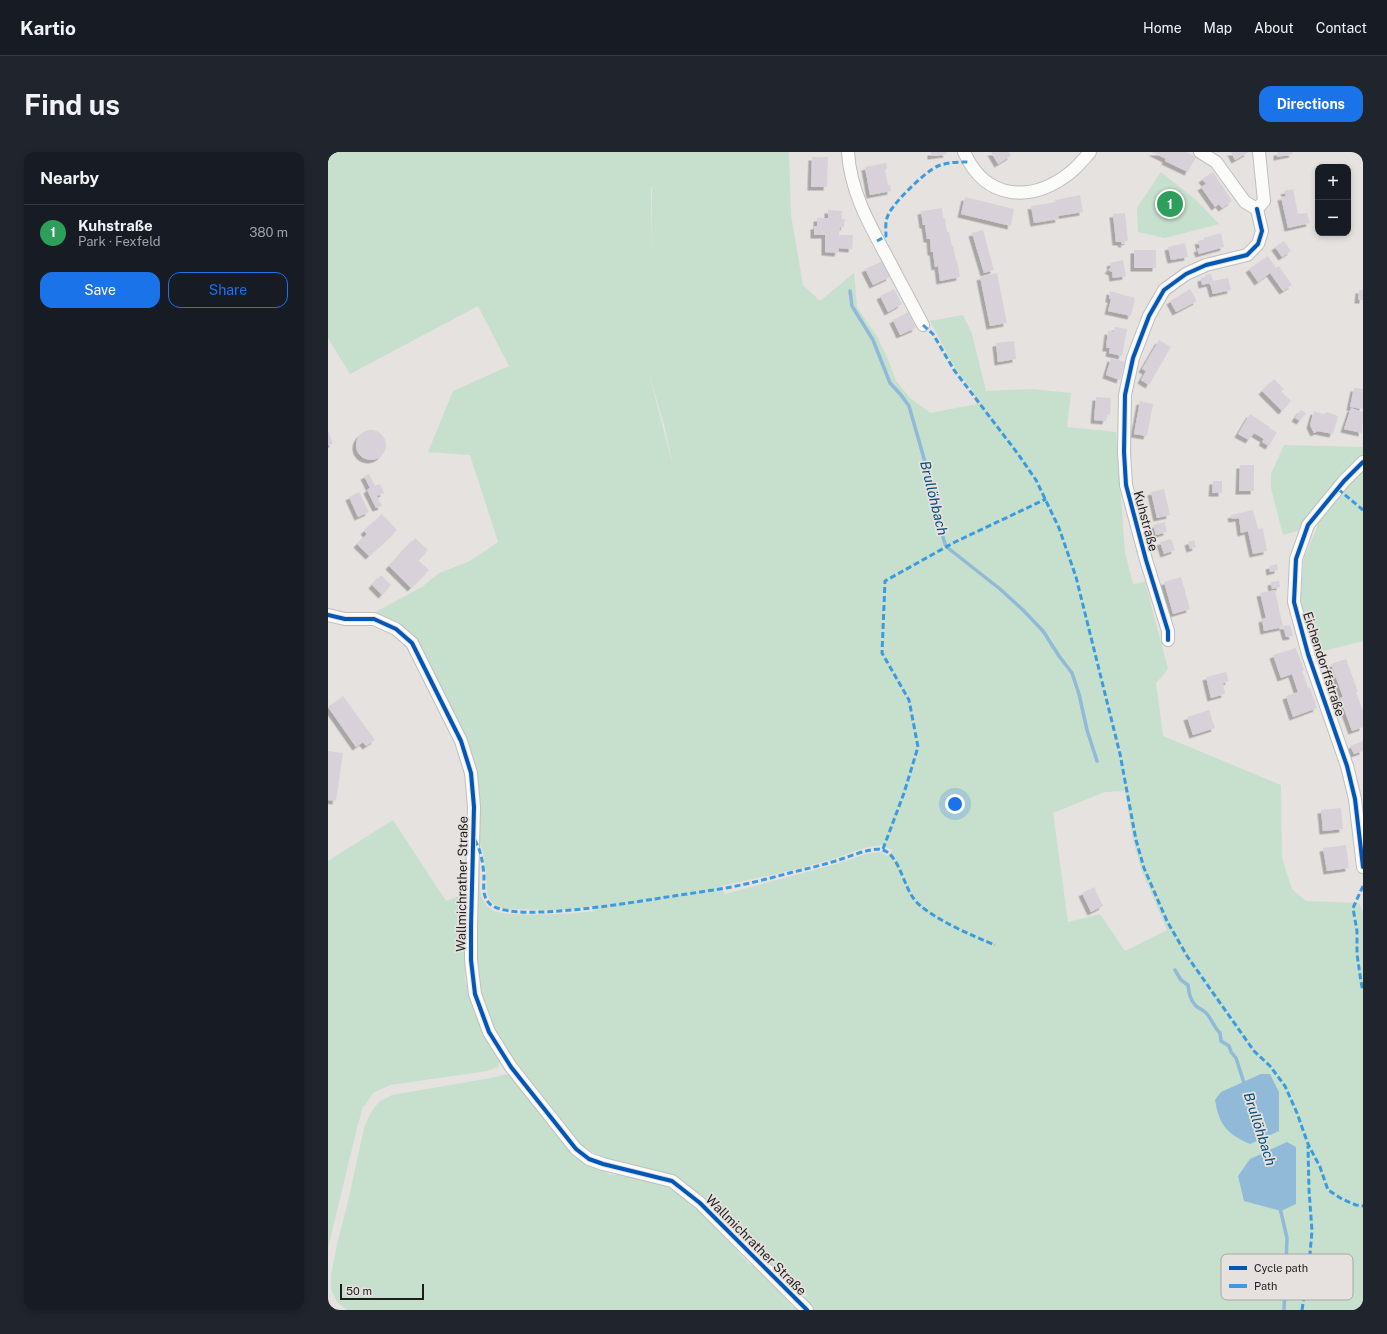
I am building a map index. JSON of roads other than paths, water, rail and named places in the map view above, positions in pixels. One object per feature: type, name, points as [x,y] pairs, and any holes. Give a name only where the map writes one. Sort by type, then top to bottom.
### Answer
[{"type":"street","points":[[848,152],[850,173],[861,206],[885,255],[923,325]]},
{"type":"street","points":[[964,152],[978,174],[990,184],[1005,191],[1017,193],[1029,193],[1062,179],[1090,152]]},
{"type":"street","points":[[1200,152],[1216,162],[1245,202],[1257,209],[1264,201],[1259,152]]},
{"type":"street","name":"Kuhstraße","points":[[1168,640],[1168,631],[1146,560],[1126,486],[1124,452],[1125,395],[1131,366],[1148,316],[1164,290],[1186,274],[1206,265],[1247,255],[1258,244],[1262,231],[1257,209]]},
{"type":"street","name":"Eichendorffstraße","points":[[1363,462],[1344,481],[1308,525],[1296,559],[1294,602],[1308,654],[1347,766],[1355,799],[1363,862]]},
{"type":"street","name":"Wallmichrather Straße","points":[[328,615],[345,619],[374,619],[396,629],[412,643],[461,742],[471,773],[474,807],[470,926],[474,994],[490,1032],[511,1067],[576,1149],[589,1159],[603,1164],[672,1181],[700,1203],[807,1310]]},
{"type":"water","points":[[1261,1074],[1270,1074],[1279,1092],[1279,1131],[1250,1144],[1235,1136],[1225,1128],[1219,1116],[1215,1100],[1221,1092]]},
{"type":"water","points":[[1287,1142],[1296,1147],[1296,1204],[1281,1211],[1244,1201],[1238,1176],[1250,1159]]},
{"type":"waterway","name":"Brullöhbach","points":[[850,291],[852,306],[873,340],[890,383],[909,406],[932,482],[931,496],[945,544],[1000,589],[1043,631],[1072,673],[1097,761]]},
{"type":"waterway","name":"Brullöhbach","points":[[1175,970],[1181,980],[1188,985],[1190,996],[1194,1004],[1207,1014],[1220,1033],[1221,1041],[1229,1046],[1231,1052],[1236,1058],[1245,1086]]},
{"type":"waterway","name":"Brullöhbach","points":[[1263,1134],[1270,1153]]},
{"type":"waterway","name":"Brullöhbach","points":[[1280,1208],[1287,1238],[1286,1254]]},
{"type":"waterway","name":"Brullöhbach","points":[[1284,1300],[1284,1310]]},
{"type":"place","name":"Kuhstraße","points":[[1170,204]]}]
